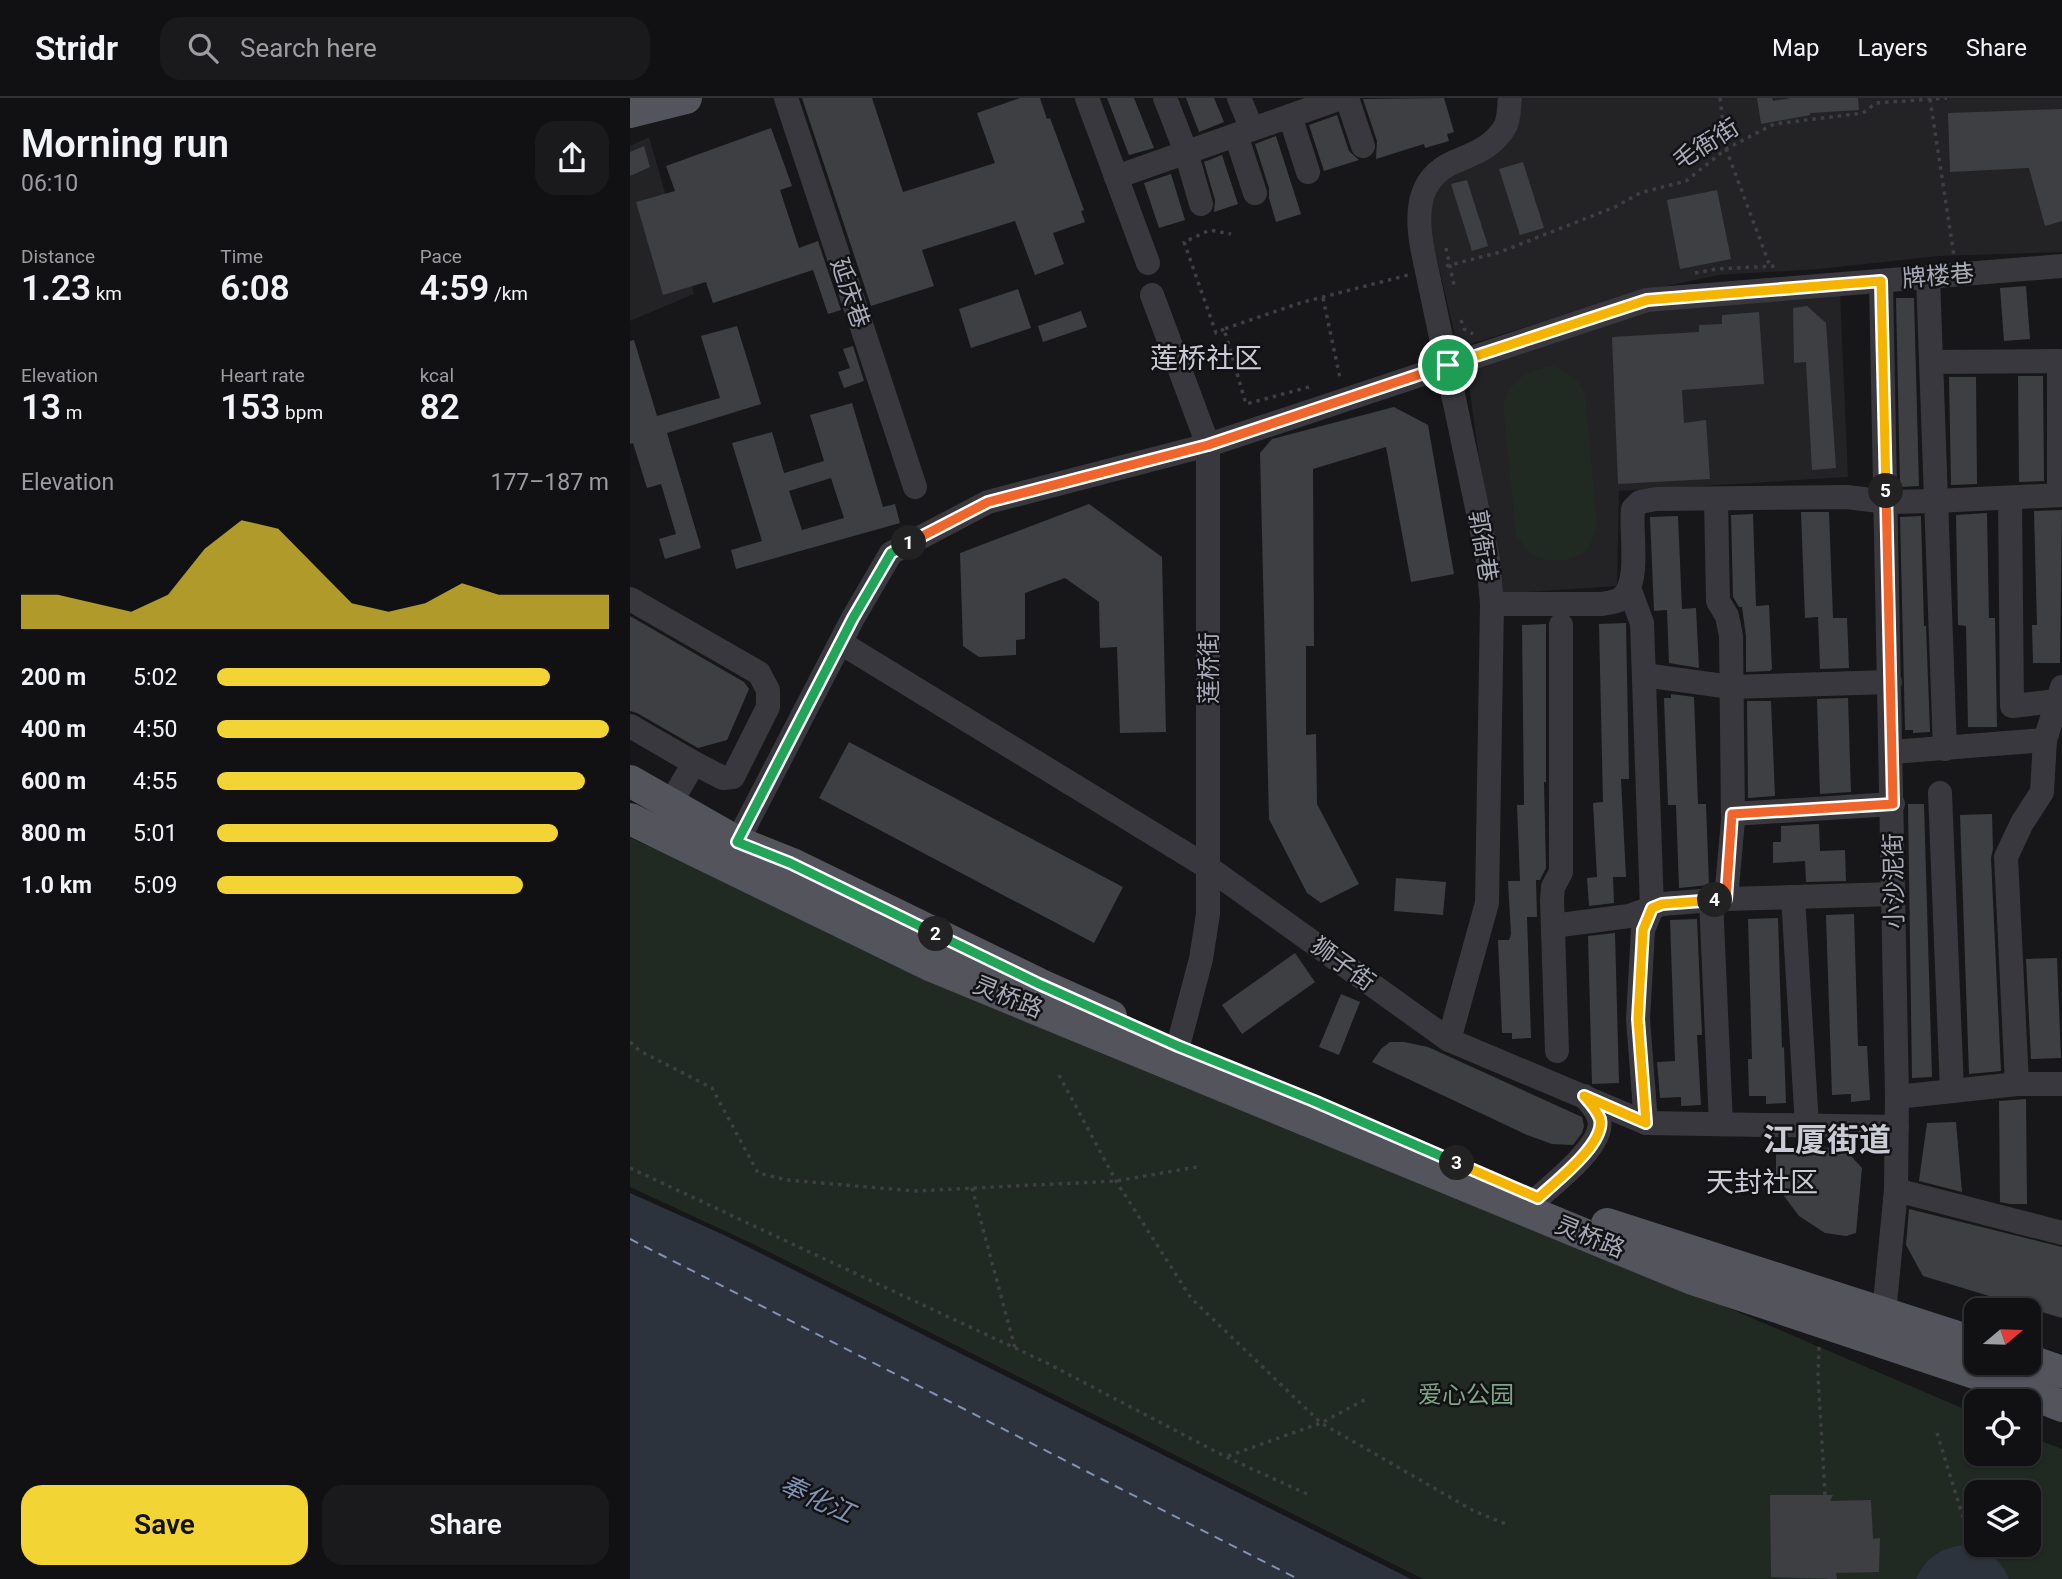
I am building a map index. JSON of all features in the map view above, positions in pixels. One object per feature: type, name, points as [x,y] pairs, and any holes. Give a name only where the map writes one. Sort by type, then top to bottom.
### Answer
[{"type":"main road","points":[[630,112],[686,98]]},
{"type":"main road","name":"灵桥路","points":[[630,782],[737,842],[790,863],[1039,984],[1564,1210],[1964,1339]]},
{"type":"main road","name":"灵桥路","points":[[630,819],[932,966],[1690,1278],[1999,1381],[2062,1406]]},
{"type":"main road","points":[[2041,1365],[2062,1372]]},
{"type":"street","name":"延庆巷","points":[[786,98],[915,487]]},
{"type":"street","points":[[1087,98],[1148,263]]},
{"type":"street","points":[[1165,98],[1186,152],[1201,204]]},
{"type":"street","points":[[1240,98],[1255,193]]},
{"type":"street","points":[[1116,177],[1244,132],[1301,108],[1341,98]]},
{"type":"street","points":[[1347,98],[1363,146]]},
{"type":"street","name":"郭衙巷","points":[[1449,1040],[1487,903],[1492,604],[1488,560],[1448,365],[1439,268],[1418,226],[1420,200],[1427,185],[1438,172],[1450,164],[1487,149],[1507,123],[1510,98]]},
{"type":"street","points":[[1301,108],[1308,172]]},
{"type":"street","name":"牌楼巷","points":[[737,842],[853,618],[891,553],[988,502],[1208,445],[1647,300],[2062,266]]},
{"type":"street","points":[[1928,276],[1945,749]]},
{"type":"street","name":"小沙泥街","points":[[1881,281],[1897,1097],[1896,1190],[1884,1313]]},
{"type":"street","name":"莲桥街","points":[[1152,295],[1208,445],[1208,914],[1201,959],[1178,1046]]},
{"type":"street","points":[[1492,604],[1602,604],[1619,600],[1629,589],[1634,566],[1633,509],[1640,502],[1656,499],[1847,497],[1886,502],[2061,495],[2059,361],[1931,362]]},
{"type":"street","points":[[1716,499],[1718,601],[1727,616],[1731,636],[1732,814],[1718,899],[1721,1124]]},
{"type":"street","points":[[2010,499],[2012,706],[2060,694]]},
{"type":"street","points":[[1629,589],[1642,623],[1652,908],[1643,930],[1638,1019],[1646,1123]]},
{"type":"street","points":[[630,599],[760,673],[768,690],[768,707],[733,778],[723,778],[630,726]]},
{"type":"street","points":[[1557,1051],[1553,887],[1561,872],[1561,625]]},
{"type":"street","name":"狮子街","points":[[841,643],[1209,868],[1449,1040],[1646,1123],[1897,1127]]},
{"type":"street","points":[[1644,675],[1731,687],[1890,682]]},
{"type":"street","points":[[2017,1084],[2006,858],[2022,823],[2042,792],[2045,740],[2060,694]]},
{"type":"street","points":[[1892,752],[2045,740]]},
{"type":"street","points":[[670,804],[694,763]]},
{"type":"street","points":[[1940,793],[1952,1091]]},
{"type":"street","points":[[1732,814],[1893,804]]},
{"type":"street","points":[[1553,926],[1629,916],[1662,904],[1718,899],[1894,894]]},
{"type":"street","points":[[1793,897],[1807,1126]]},
{"type":"street","points":[[1897,1097],[2017,1084],[2062,1084]]},
{"type":"street","points":[[1538,1198],[1590,1148],[1598,1134],[1601,1122],[1584,1096]]},
{"type":"street","points":[[1896,1190],[2062,1233]]},
{"type":"path","points":[[1720,98],[1727,149],[1770,266]]},
{"type":"path","name":"毛衙街","points":[[1224,329],[1323,297],[1500,252],[1615,207],[1640,193],[1686,181],[1727,149],[1774,124],[1863,113],[1876,101],[1947,98]]},
{"type":"path","points":[[1930,99],[1957,274]]},
{"type":"path","points":[[1231,234],[1210,230],[1184,242],[1216,333],[1224,329],[1246,404],[1313,386]]},
{"type":"path","points":[[1445,243],[1439,268],[1455,290]]},
{"type":"path","points":[[1693,273],[1778,266]]},
{"type":"path","points":[[1323,297],[1340,378]]},
{"type":"path","points":[[1460,316],[1464,329],[1470,335],[1481,334]]},
{"type":"path","points":[[630,1042],[640,1051],[712,1088],[758,1173],[787,1180],[914,1191],[1116,1181],[1197,1167]]},
{"type":"path","points":[[1059,1075],[1116,1181],[1191,1298],[1321,1423],[1474,1511],[1508,1525]]},
{"type":"path","points":[[630,1168],[1016,1348],[1226,1457],[1307,1494]]},
{"type":"path","points":[[972,1188],[1016,1348]]},
{"type":"path","points":[[1820,1322],[1818,1376],[1830,1579]]},
{"type":"path","points":[[1226,1457],[1321,1423],[1368,1398]]},
{"type":"path","points":[[1937,1433],[1964,1521]]},
{"type":"shaded area","points":[[1523,98],[2062,98],[2062,252],[1939,256],[1819,269],[1719,275],[1638,292],[1458,348],[1427,217],[1444,174]]},
{"type":"shaded area","points":[[649,137],[694,294],[630,321],[630,146]]},
{"type":"shaded area","points":[[1840,292],[1848,477],[1619,491],[1617,586],[1498,594],[1467,371],[1649,312]]},
{"type":"green space","points":[[1553,366],[1572,377],[1585,395],[1597,523],[1592,540],[1582,553],[1569,559],[1546,560],[1531,553],[1516,534],[1503,405],[1511,388],[1521,377]]},
{"type":"green space","name":"爱心公园","points":[[630,838],[1964,1409],[1964,1466],[2041,1466],[2041,1441],[2062,1449],[2062,1579],[1423,1579],[753,1244],[630,1187]]},
{"type":"water","name":"奉化江","points":[[630,1193],[724,1235],[1411,1579],[630,1579]]},
{"type":"water","points":[[1964,1545],[1964,1557],[1993,1557],[2009,1579],[1916,1579],[1930,1559],[1948,1548]]},
{"type":"building","points":[[802,98],[872,98],[903,192],[995,163],[977,113],[1020,98],[1040,98],[1084,210],[1081,211],[1085,222],[1053,233],[1064,264],[1035,275],[1015,221],[922,250],[934,286],[871,306]]},
{"type":"building","points":[[1107,98],[1134,98],[1154,148],[1129,155]]},
{"type":"building","points":[[1186,98],[1214,98],[1224,122],[1199,132]]},
{"type":"building","points":[[1444,98],[1454,132],[1447,134],[1449,141],[1425,148],[1424,144],[1376,159],[1377,141],[1363,99]]},
{"type":"building","points":[[1757,98],[1772,98],[1773,101],[1791,98],[1858,98],[1859,110],[1810,113],[1761,124]]},
{"type":"building","points":[[2062,109],[2062,221],[2045,226],[2029,168],[1950,172],[1948,113]]},
{"type":"building","points":[[1337,115],[1349,151],[1359,160],[1324,171],[1309,125]]},
{"type":"building","points":[[771,128],[792,186],[780,190],[799,248],[818,241],[841,310],[828,314],[813,270],[713,303],[706,282],[663,295],[636,202],[675,191],[666,166]]},
{"type":"building","points":[[1276,136],[1301,214],[1276,222],[1255,144]]},
{"type":"building","points":[[644,146],[650,167],[630,176],[630,152]]},
{"type":"building","points":[[1222,155],[1238,204],[1214,212],[1215,200],[1204,162]]},
{"type":"building","points":[[1523,162],[1544,228],[1520,235],[1499,169]]},
{"type":"building","points":[[1171,174],[1185,220],[1159,228],[1144,183]]},
{"type":"building","points":[[1467,180],[1488,246],[1472,251],[1451,184]]},
{"type":"building","points":[[1717,190],[1731,259],[1680,269],[1667,200]]},
{"type":"building","points":[[2026,286],[2030,339],[2004,341],[2000,288]]},
{"type":"building","points":[[1018,289],[1031,328],[971,348],[959,309]]},
{"type":"building","points":[[1896,298],[1914,298],[1919,486],[1900,487]]},
{"type":"building","points":[[1807,306],[1826,323],[1836,468],[1812,470],[1806,362],[1794,363],[1793,308]]},
{"type":"building","points":[[1081,311],[1087,327],[1043,342],[1038,326]]},
{"type":"building","points":[[1759,312],[1764,384],[1682,390],[1684,423],[1706,420],[1710,479],[1618,484],[1612,337],[1699,332],[1699,325],[1722,324],[1722,315]]},
{"type":"building","points":[[737,326],[761,404],[667,433],[701,548],[665,559],[659,539],[676,534],[661,484],[647,488],[633,443],[630,444],[630,341],[634,340],[657,416],[720,398],[701,336]]},
{"type":"building","points":[[853,346],[864,381],[844,388],[838,372],[850,368],[843,349]]},
{"type":"building","points":[[2018,376],[2043,376],[2044,481],[2019,482]]},
{"type":"building","points":[[1949,377],[1976,377],[1977,484],[1951,485]]},
{"type":"building","points":[[852,403],[883,507],[895,504],[900,523],[736,569],[731,550],[762,541],[732,443],[772,432],[784,473],[824,461],[810,415]],"holes":[[[831,478],[844,518],[802,530],[789,491]]]},
{"type":"building","points":[[1394,407],[1428,425],[1454,574],[1411,582],[1386,447],[1313,469],[1314,646],[1306,646],[1306,735],[1316,734],[1317,804],[1359,884],[1321,903],[1307,893],[1269,819],[1260,453],[1272,439]]},
{"type":"building","points":[[1089,504],[1162,557],[1166,732],[1120,733],[1117,647],[1100,648],[1099,602],[1065,578],[1025,593],[1025,639],[1016,640],[1016,655],[979,657],[963,646],[960,553]]},
{"type":"building","points":[[2062,510],[2060,663],[2033,663],[2032,625],[2037,625],[2034,511]]},
{"type":"building","points":[[1801,512],[1829,512],[1833,618],[1847,618],[1849,668],[1820,669],[1818,617],[1805,618]]},
{"type":"building","points":[[1987,513],[1989,618],[1995,618],[1997,727],[1968,727],[1966,626],[1958,625],[1956,515]]},
{"type":"building","points":[[1753,514],[1756,606],[1769,605],[1772,669],[1746,672],[1746,636],[1742,607],[1739,607],[1733,597],[1731,515]]},
{"type":"building","points":[[1678,516],[1682,609],[1696,608],[1699,668],[1669,663],[1667,610],[1654,611],[1650,517]]},
{"type":"building","points":[[1921,516],[1930,732],[1913,733],[1913,730],[1905,730],[1900,517]]},
{"type":"building","points":[[630,616],[744,682],[749,689],[727,740],[698,748],[630,711]]},
{"type":"building","points":[[1626,623],[1629,779],[1621,779],[1626,877],[1613,877],[1614,903],[1589,906],[1587,878],[1597,877],[1593,803],[1603,802],[1599,624]]},
{"type":"building","points":[[1546,624],[1546,868],[1540,880],[1536,880],[1537,917],[1527,917],[1531,1038],[1512,1039],[1512,1033],[1502,1033],[1498,940],[1509,940],[1511,934],[1508,881],[1520,881],[1517,805],[1524,805],[1522,625]]},
{"type":"building","points":[[1671,694],[1694,697],[1698,804],[1706,804],[1709,885],[1679,888],[1676,805],[1668,805],[1664,698],[1671,698]]},
{"type":"building","points":[[1848,698],[1851,792],[1820,794],[1817,699]]},
{"type":"building","points":[[1747,701],[1771,701],[1775,796],[1748,798]]},
{"type":"building","points":[[849,742],[1123,887],[1094,943],[819,798]]},
{"type":"building","points":[[1908,804],[1924,804],[1932,1077],[1912,1078]]},
{"type":"building","points":[[1992,814],[1991,858],[2001,1071],[1969,1074],[1960,815]]},
{"type":"building","points":[[1819,824],[1820,851],[1845,850],[1846,881],[1806,882],[1805,861],[1773,863],[1773,842],[1781,842],[1781,826]]},
{"type":"building","points":[[1396,878],[1446,882],[1443,915],[1394,911]]},
{"type":"building","points":[[1854,914],[1858,1046],[1867,1046],[1870,1100],[1851,1102],[1851,1094],[1832,1095],[1826,915]]},
{"type":"building","points":[[1778,918],[1786,1103],[1766,1104],[1766,1096],[1749,1096],[1748,1059],[1752,1059],[1748,919]]},
{"type":"building","points":[[1697,919],[1702,1035],[1697,1035],[1701,1105],[1681,1106],[1681,1097],[1660,1098],[1657,1062],[1675,1061],[1670,920]]},
{"type":"building","points":[[1615,933],[1619,1083],[1592,1084],[1588,936]]},
{"type":"building","points":[[1295,953],[1315,982],[1242,1034],[1222,1005]]},
{"type":"building","points":[[2057,958],[2061,1058],[2031,1059],[2026,959]]},
{"type":"building","points":[[1341,994],[1360,1002],[1339,1055],[1319,1047]]},
{"type":"building","points":[[1390,1042],[1428,1047],[1582,1117],[1582,1133],[1573,1145],[1552,1144],[1527,1135],[1372,1062]]},
{"type":"building","points":[[2026,1099],[2027,1204],[2000,1202],[1999,1101]]},
{"type":"building","points":[[1956,1122],[1962,1192],[1919,1181],[1927,1123]]},
{"type":"building","points":[[1843,1147],[1862,1168],[1856,1233],[1846,1236],[1825,1233],[1799,1216],[1784,1196],[1776,1176],[1776,1150]]},
{"type":"building","points":[[1909,1209],[2062,1247],[2062,1318],[2041,1312],[2041,1298],[1996,1298],[1923,1276],[1906,1245]]},
{"type":"building","points":[[1770,1495],[1833,1495],[1830,1501],[1871,1500],[1873,1539],[1880,1538],[1879,1572],[1836,1573],[1837,1579],[1771,1577]]},
{"type":"ferry route","points":[[630,1239],[1298,1579]]},
{"type":"district","name":"莲桥社区","points":[[1206,358]]},
{"type":"district","name":"江厦街道","points":[[1827,1140]]},
{"type":"district","name":"天封社区","points":[[1762,1182]]},
{"type":"route","points":[[1881,281],[1893,804],[1732,814],[1726,899],[1662,904],[1652,908],[1643,930],[1638,1019],[1646,1123],[1584,1096],[1601,1122],[1598,1134],[1590,1148],[1538,1198],[1314,1101],[1178,1046],[1039,984],[790,863],[737,842],[853,618],[891,553],[988,502],[1208,445],[1448,365],[1647,300],[1881,281]]}]
